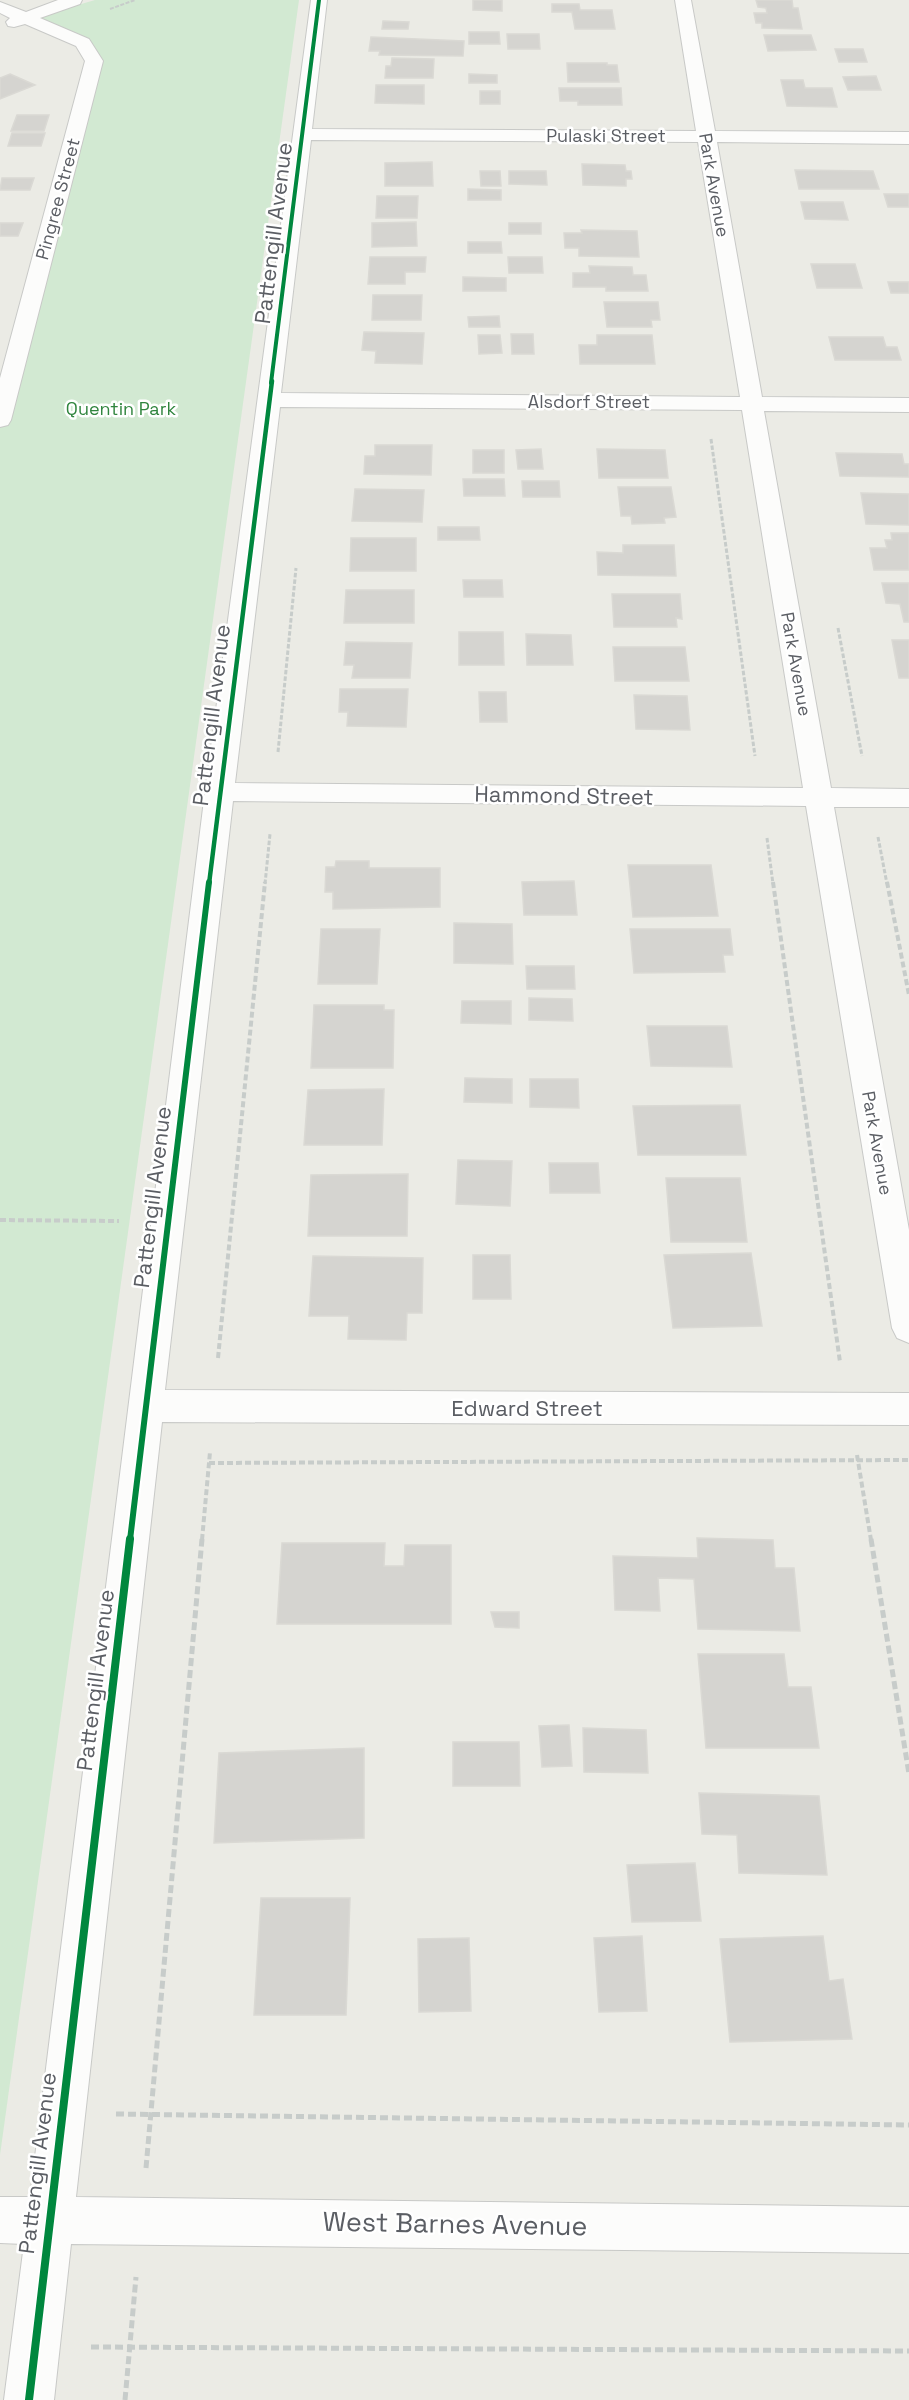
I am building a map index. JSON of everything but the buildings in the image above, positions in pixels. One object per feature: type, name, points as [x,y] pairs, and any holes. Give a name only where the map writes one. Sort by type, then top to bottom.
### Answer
[{"type":"street","points":[[0,27],[74,0]]},
{"type":"street","name":"Pattengill Avenue","points":[[29,2400],[48,2221],[167,1222],[319,0]]},
{"type":"street","name":"Park Avenue","points":[[683,0],[909,1328]]},
{"type":"street","name":"Pingree Street","points":[[0,7],[83,43],[94,61],[0,420]]},
{"type":"street","name":"Pulaski Street","points":[[303,134],[909,138]]},
{"type":"street","name":"Alsdorf Street","points":[[270,400],[909,405]]},
{"type":"street","name":"Hammond Street","points":[[219,792],[909,798]]},
{"type":"street","name":"Edward Street","points":[[146,1406],[909,1410]]},
{"type":"street","name":"West Barnes Avenue","points":[[0,2220],[909,2230]]},
{"type":"path","points":[[706,403],[848,1409],[909,1774]]},
{"type":"path","points":[[125,2400],[208,1463],[296,561]]},
{"type":"path","points":[[0,1220],[167,1222]]},
{"type":"path","points":[[208,1463],[909,1460]]},
{"type":"path","points":[[61,2114],[909,2125]]},
{"type":"path","points":[[34,2348],[130,2346],[909,2351]]},
{"type":"green space","name":"Quentin Park","points":[[95,0],[299,0],[0,2155],[0,395],[92,66],[79,43],[30,19]]},
{"type":"cycle path","points":[[29,2400],[167,1222],[319,0]]}]
